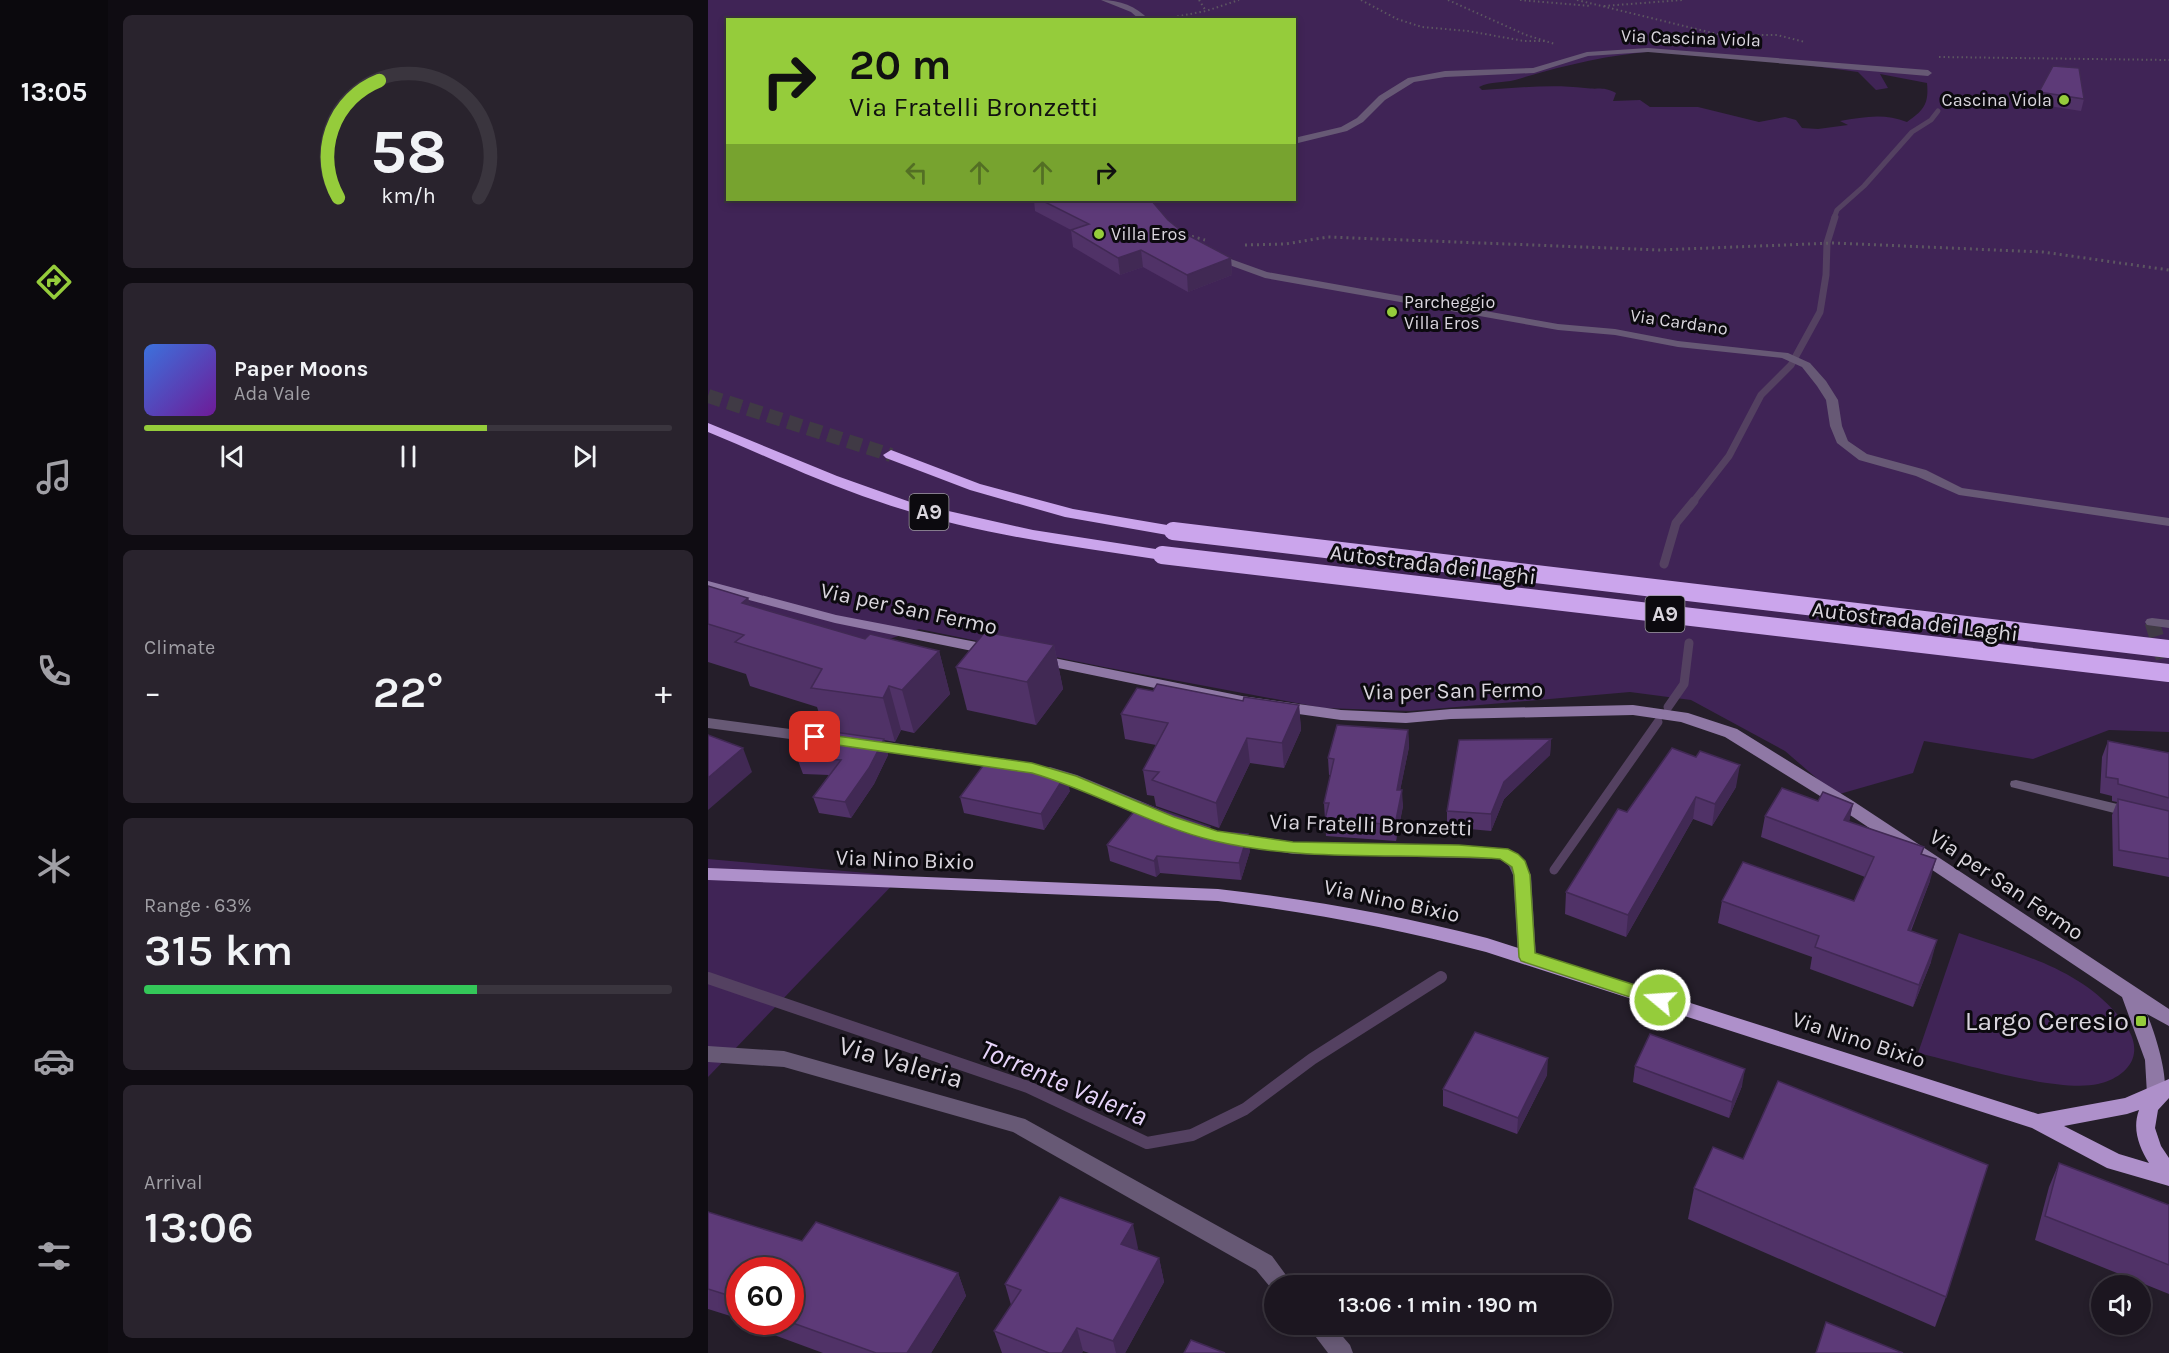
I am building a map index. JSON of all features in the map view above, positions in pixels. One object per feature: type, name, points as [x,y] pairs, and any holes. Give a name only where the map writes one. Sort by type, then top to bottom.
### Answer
[{"type":"highway","name":"Autostrada dei Laghi","points":[[708,428],[842,483],[905,505],[989,528],[1162,555],[2169,673]]},
{"type":"highway","name":"Autostrada dei Laghi","points":[[891,455],[975,487],[1071,514],[1173,531],[2169,650]]},
{"type":"main road","name":"Via per San Fermo","points":[[708,585],[835,619],[1242,700],[1341,715],[1406,718],[1450,714],[1633,710],[1683,717],[1731,733],[1847,805],[2131,996],[2169,1019]]},
{"type":"main road","name":"Via Nino Bixio","points":[[708,874],[1218,895],[1295,904],[1421,928],[1527,957],[2038,1122],[2114,1162],[2169,1175]]},
{"type":"main road","points":[[2131,996],[2156,1060],[2163,1090],[2149,1103],[2146,1112],[2146,1135],[2151,1148],[2169,1175]]},
{"type":"main road","name":"Via Nino Bixio","points":[[2038,1122],[2127,1106],[2163,1090]]},
{"type":"street","points":[[1105,0],[1134,10],[1143,18]]},
{"type":"street","name":"Via Cascina Viola","points":[[1296,141],[1344,129],[1360,120],[1382,98],[1411,80],[1445,74],[1534,70],[1587,54],[1648,50],[1928,73]]},
{"type":"street","name":"Via Cardano","points":[[1176,233],[1213,256],[1265,275],[1558,327],[1615,333],[1678,344],[1785,355],[1806,365],[1822,384],[1832,400],[1836,426],[1843,443],[1863,458],[1921,473],[1959,491],[2169,522]]},
{"type":"street","points":[[2152,622],[2169,624]]},
{"type":"street","points":[[708,723],[1026,767],[1071,779],[1169,820]]},
{"type":"street","name":"Via Fratelli Bronzetti","points":[[1216,836],[1293,848],[1459,850],[1502,853],[1519,865],[1522,875],[1527,957]]},
{"type":"street","name":"Via Valeria","points":[[708,1054],[784,1059],[1018,1125],[1264,1263],[1274,1275]]},
{"type":"street","points":[[1326,1335],[1342,1353]]},
{"type":"lane","points":[[2016,784],[2147,817]]},
{"type":"path","points":[[1199,0],[1206,11]]},
{"type":"path","points":[[1169,18],[1206,11],[1239,0]]},
{"type":"path","points":[[1361,0],[1397,19],[1422,27],[1468,31],[1524,41],[1545,41]]},
{"type":"path","points":[[1448,0],[1545,41],[1587,54]]},
{"type":"path","points":[[1520,0],[1599,7],[1682,0]]},
{"type":"path","points":[[1577,0],[1721,35],[1777,35],[1812,44]]},
{"type":"path","points":[[1928,73],[1920,64],[1923,60],[1935,57],[2169,60]]},
{"type":"path","points":[[1176,233],[1208,241]]},
{"type":"path","points":[[1241,245],[1285,244],[1328,237],[1660,250],[1833,243],[2043,252],[2169,270]]},
{"type":"shaded area","points":[[708,0],[2169,0],[2169,732],[2109,730],[2033,759],[1924,741],[1913,773],[1836,795],[1785,751],[1691,700],[1630,692],[1410,711],[1323,708],[919,629],[851,652],[708,617]],"holes":[[[1656,51],[1768,60],[1858,72],[1876,90],[1888,88],[1880,74],[1927,83],[1926,101],[1918,114],[1907,122],[1890,117],[1866,117],[1840,121],[1848,125],[1818,129],[1802,128],[1796,120],[1785,117],[1759,122],[1698,107],[1650,107],[1640,100],[1613,101],[1616,93],[1604,89],[1546,86],[1482,90],[1479,87],[1584,62]]]},
{"type":"shaded area","points":[[708,859],[901,876],[708,1077]]},
{"type":"shaded area","points":[[1959,933],[2044,963],[2083,984],[2100,997],[2120,1017],[2132,1037],[2134,1053],[2130,1065],[2110,1080],[2080,1086],[2034,1081],[1918,1053]]},
{"type":"building","points":[[2053,66],[2079,68],[2084,99],[2039,92]]},
{"type":"building","points":[[1043,201],[1152,201],[1168,220],[1184,233],[1231,258],[1187,275],[1141,250],[1118,258],[1071,230],[1089,224]]},
{"type":"building","points":[[708,586],[748,598],[742,603],[865,639],[870,634],[939,651],[902,690],[889,686],[883,698],[811,688],[822,669],[735,642],[744,635],[708,624]]},
{"type":"building","points":[[985,632],[1054,645],[1027,682],[956,667]]},
{"type":"building","points":[[1157,684],[1243,701],[1244,697],[1299,705],[1282,743],[1247,738],[1216,803],[1152,780],[1159,772],[1143,770],[1168,723],[1121,714],[1137,688],[1153,691]]},
{"type":"building","points":[[1337,725],[1408,730],[1397,790],[1402,790],[1395,825],[1325,819],[1329,803],[1324,803],[1334,759],[1328,758]]},
{"type":"building","points":[[813,729],[884,739],[869,768],[845,802],[813,797],[841,760],[797,758]]},
{"type":"building","points":[[708,735],[743,748],[708,778]]},
{"type":"building","points":[[1551,739],[1504,782],[1491,814],[1447,811],[1459,740]]},
{"type":"building","points":[[2108,741],[2169,753],[2169,798],[2118,784],[2118,779],[2106,777]]},
{"type":"building","points":[[1672,748],[1696,757],[1700,751],[1740,765],[1715,804],[1696,797],[1628,915],[1566,892],[1618,809],[1627,812]]},
{"type":"building","points":[[988,759],[1066,774],[1041,814],[960,797]]},
{"type":"building","points":[[1782,788],[1818,801],[1823,792],[1853,804],[1844,820],[1924,847],[1921,854],[1936,859],[1908,930],[1937,940],[1919,985],[1815,947],[1819,936],[1722,901],[1743,862],[1854,901],[1874,857],[1765,816]]},
{"type":"building","points":[[2118,799],[2169,811],[2169,859],[2119,850]]},
{"type":"building","points":[[1141,803],[1210,827],[1208,831],[1248,834],[1239,863],[1157,856],[1154,861],[1107,845]]},
{"type":"building","points":[[1475,1032],[1548,1058],[1518,1118],[1443,1089]]},
{"type":"building","points":[[1650,1034],[1745,1069],[1732,1102],[1635,1066]]},
{"type":"building","points":[[1778,1081],[1988,1165],[1946,1297],[1694,1188],[1713,1147],[1743,1159]]},
{"type":"building","points":[[2059,1163],[2169,1205],[2169,1265],[2045,1216]]},
{"type":"building","points":[[1060,1197],[1133,1224],[1121,1244],[1159,1258],[1113,1341],[1077,1328],[1062,1353],[1049,1353],[994,1331],[1021,1290],[1005,1284]]},
{"type":"building","points":[[708,1212],[802,1241],[816,1222],[958,1273],[907,1353],[876,1353],[804,1327],[804,1257],[726,1257],[726,1295],[708,1289]]},
{"type":"building","points":[[1826,1322],[1903,1353],[1816,1353]]},
{"type":"building","points":[[1191,1340],[1225,1353],[1184,1353]]},
{"type":"waterway","points":[[1834,218],[1837,210],[1864,186],[1912,132],[1931,120],[1938,111]]},
{"type":"waterway","points":[[1693,502],[1729,456],[1761,395],[1791,365],[1820,312],[1826,275],[1827,243],[1835,217]]},
{"type":"waterway","points":[[1664,564],[1676,523],[1694,501]]},
{"type":"waterway","points":[[1668,707],[1684,684],[1689,643]]},
{"type":"waterway","points":[[1554,870],[1658,722]]},
{"type":"waterway","name":"Torrente Valeria","points":[[708,978],[1028,1087],[1147,1143],[1192,1135],[1245,1109],[1312,1059],[1441,977]]},
{"type":"tunnel","points":[[708,396],[891,455]]},
{"type":"tunnel","points":[[2152,622],[2169,677]]},
{"type":"place","name":"Cascina Viola","points":[[2064,100]]},
{"type":"place","name":"Villa Eros","points":[[1099,234]]},
{"type":"place","name":"Parcheggio Villa Eros","points":[[1392,312]]},
{"type":"place","name":"Largo Ceresio","points":[[2141,1021]]},
{"type":"route","points":[[815,737],[1032,768],[1071,779],[1169,820],[1216,836],[1293,848],[1459,850],[1502,853],[1519,865],[1522,875],[1527,957],[1660,1000]]}]
